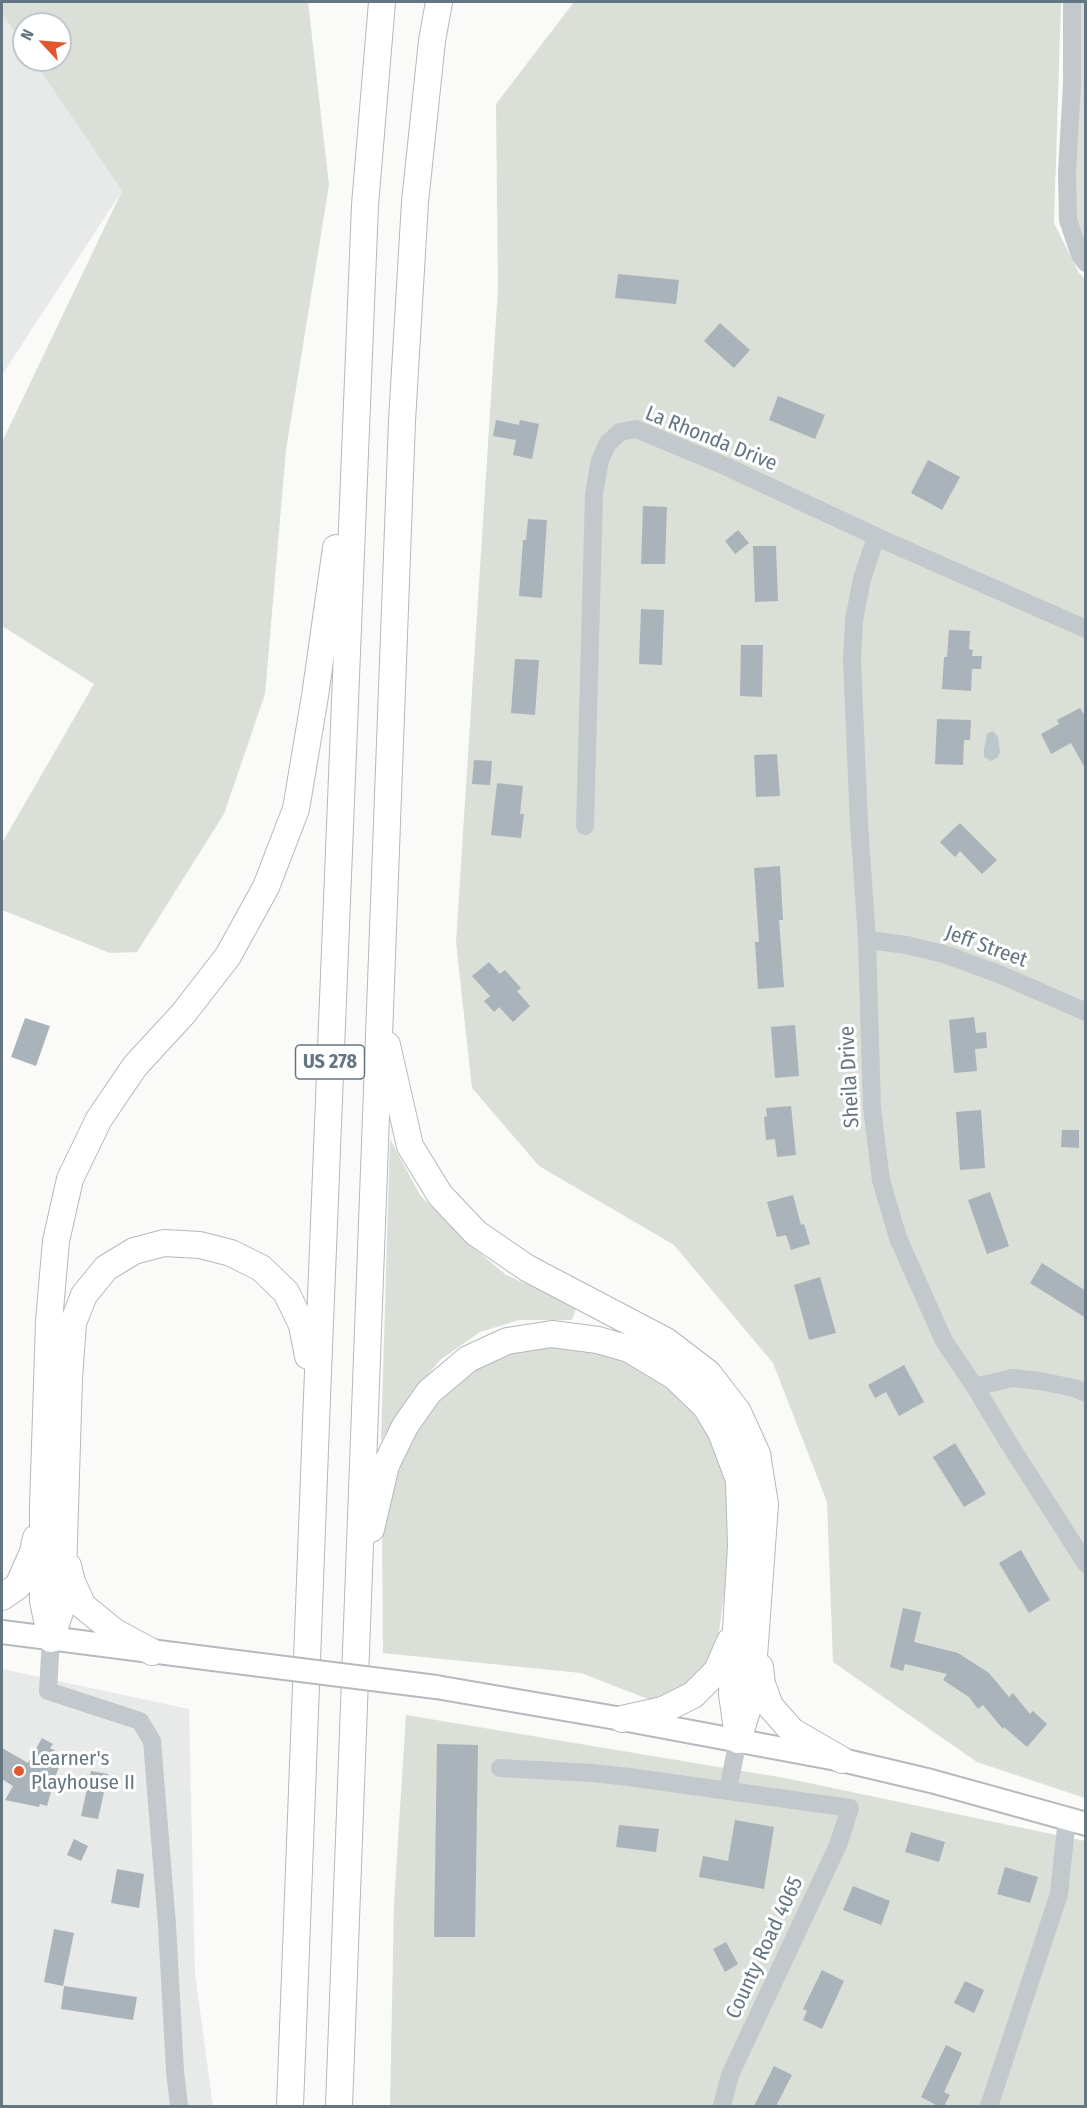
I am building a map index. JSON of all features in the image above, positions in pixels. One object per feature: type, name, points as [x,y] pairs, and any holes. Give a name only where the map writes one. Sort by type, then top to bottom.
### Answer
[{"type":"highway","name":"US 278","points":[[290,2106],[356,407],[365,205],[382,2]]},
{"type":"highway","name":"US 278","points":[[339,2106],[402,433],[415,202],[432,41],[439,2]]},
{"type":"highway","points":[[51,1639],[43,1601],[43,1508],[50,1309],[56,1241],[70,1179],[99,1119],[135,1066],[183,1014],[228,956],[266,887],[296,809],[315,696],[356,407]]},
{"type":"highway","points":[[379,1003],[397,1095],[410,1146],[440,1195],[476,1233],[527,1268],[666,1341],[708,1373],[738,1412],[757,1454],[765,1504],[746,1631],[770,1706],[792,1731],[842,1760]]},
{"type":"highway","points":[[51,1639],[62,1606],[69,1378],[73,1323],[84,1295],[106,1268],[134,1251],[164,1243],[200,1245],[231,1253],[261,1268],[286,1292],[302,1325],[316,1397]]},
{"type":"highway","points":[[357,1588],[386,1465],[405,1426],[429,1392],[468,1359],[507,1341],[552,1334],[598,1340],[629,1349],[674,1376],[706,1407],[720,1432],[739,1480],[751,1698],[738,1740]]},
{"type":"highway","points":[[2,1597],[18,1586],[33,1552],[43,1508]]},
{"type":"highway","points":[[64,1541],[72,1582],[83,1606],[115,1632],[152,1652]]},
{"type":"highway","points":[[622,1719],[663,1710],[693,1695],[717,1671],[746,1631]]},
{"type":"main road","points":[[2,1632],[436,1687],[622,1719],[842,1760],[938,1782],[1076,1821]]},
{"type":"street","points":[[1072,2],[1072,84],[1067,172],[1068,220],[1080,255],[1086,263]]},
{"type":"street","name":"La Rhonda Drive","points":[[585,826],[594,494],[600,460],[608,443],[620,432],[636,429],[725,466],[876,537],[1086,629]]},
{"type":"street","name":"Sheila Drive","points":[[876,537],[862,579],[854,620],[852,660],[858,812],[867,940],[872,1108],[881,1180],[898,1238],[944,1341],[1086,1564]]},
{"type":"street","name":"Jeff Street","points":[[867,940],[907,945],[944,954],[999,974],[1086,1012]]},
{"type":"street","points":[[975,1387],[1012,1378],[1040,1381],[1074,1388],[1086,1393]]},
{"type":"street","points":[[51,1639],[48,1691],[140,1720],[152,1741],[179,2106]]},
{"type":"street","points":[[500,1768],[592,1773],[728,1790],[738,1740]]},
{"type":"street","name":"County Road 4065","points":[[722,2106],[730,2075],[838,1845],[850,1808],[728,1790]]},
{"type":"street","points":[[989,2106],[1059,1894],[1076,1821]]},
{"type":"shaded area","points":[[2,2],[308,2],[329,185],[286,450],[265,694],[224,814],[137,952],[110,953],[2,910],[2,843],[94,684],[2,626],[2,442],[122,191],[41,72],[72,72],[72,12],[12,12],[12,28],[2,13]]},
{"type":"shaded area","points":[[574,2],[1061,2],[1054,223],[1079,273],[1086,280],[1085,1798],[977,1762],[833,1662],[827,1502],[773,1363],[674,1245],[539,1166],[472,1088],[456,942],[498,288],[496,104]]},
{"type":"shaded area","points":[[1072,2],[1085,2],[1085,263],[1067,172]]},
{"type":"shaded area","points":[[2,13],[12,28],[12,72],[41,72],[122,191],[2,375]]},
{"type":"shaded area","points":[[993,731],[998,737],[1000,753],[991,761],[984,757],[984,750],[987,734]]},
{"type":"shaded area","points":[[390,1139],[420,1195],[468,1243],[506,1275],[577,1306],[572,1320],[519,1320],[480,1332],[440,1360],[411,1396],[381,1441]]},
{"type":"shaded area","points":[[532,1345],[587,1345],[643,1368],[685,1402],[721,1451],[732,1538],[716,1653],[698,1677],[653,1701],[581,1673],[383,1653],[382,1535],[401,1453],[435,1397],[490,1357]]},
{"type":"shaded area","points":[[2,1669],[189,1709],[195,1974],[213,2106],[2,2106]]},
{"type":"shaded area","points":[[406,1715],[785,1778],[1085,1841],[1085,2106],[390,2106],[394,1903]]},
{"type":"building","points":[[618,274],[679,280],[676,304],[615,298]]},
{"type":"building","points":[[720,323],[750,350],[734,368],[704,341]]},
{"type":"building","points":[[778,396],[825,415],[815,439],[769,420]]},
{"type":"building","points":[[496,420],[519,425],[520,420],[539,424],[532,459],[513,455],[516,440],[493,436]]},
{"type":"building","points":[[928,460],[960,477],[942,510],[911,493]]},
{"type":"building","points":[[643,506],[667,507],[665,564],[641,564]]},
{"type":"building","points":[[528,519],[547,520],[542,598],[519,596],[523,540],[526,540]]},
{"type":"building","points":[[738,530],[749,543],[735,554],[725,541]]},
{"type":"building","points":[[753,546],[776,546],[778,601],[755,602]]},
{"type":"building","points":[[641,609],[664,610],[662,665],[639,664]]},
{"type":"building","points":[[949,630],[970,631],[969,649],[973,650],[972,656],[982,656],[981,669],[972,669],[971,691],[942,689]]},
{"type":"building","points":[[741,645],[763,645],[762,697],[740,696]]},
{"type":"building","points":[[515,659],[539,660],[535,715],[511,713]]},
{"type":"building","points":[[1080,708],[1086,718],[1086,770],[1071,743],[1051,754],[1041,734],[1059,724],[1057,720]]},
{"type":"building","points":[[937,719],[971,720],[970,740],[964,740],[963,765],[935,764]]},
{"type":"building","points":[[777,754],[780,796],[756,797],[754,755]]},
{"type":"building","points":[[474,760],[492,761],[490,785],[472,784]]},
{"type":"building","points":[[497,783],[523,786],[520,814],[524,814],[521,838],[491,835]]},
{"type":"building","points":[[960,823],[997,860],[982,874],[960,851],[955,857],[940,842]]},
{"type":"building","points":[[780,866],[783,920],[779,920],[784,987],[758,989],[755,942],[759,942],[754,868]]},
{"type":"building","points":[[489,962],[500,974],[505,970],[521,988],[517,991],[530,1006],[513,1022],[499,1007],[494,1012],[484,1001],[490,996],[472,976]]},
{"type":"building","points":[[974,1017],[976,1033],[986,1032],[987,1048],[975,1049],[977,1071],[954,1073],[949,1020]]},
{"type":"building","points":[[25,1018],[50,1026],[36,1066],[11,1057]]},
{"type":"building","points":[[795,1025],[799,1076],[775,1078],[771,1027]]},
{"type":"building","points":[[791,1106],[796,1155],[777,1157],[775,1139],[766,1140],[764,1117],[767,1116],[766,1108]]},
{"type":"building","points":[[981,1110],[985,1168],[960,1170],[956,1112]]},
{"type":"building","points":[[1062,1130],[1079,1130],[1079,1148],[1061,1147]]},
{"type":"building","points":[[990,1192],[1009,1246],[987,1254],[968,1200]]},
{"type":"building","points":[[793,1195],[801,1225],[804,1224],[810,1244],[791,1250],[786,1235],[777,1237],[767,1202]]},
{"type":"building","points":[[1042,1263],[1086,1291],[1086,1318],[1030,1283]]},
{"type":"building","points":[[820,1277],[836,1333],[809,1340],[794,1285]]},
{"type":"building","points":[[904,1365],[924,1402],[899,1416],[886,1392],[875,1398],[868,1385]]},
{"type":"building","points":[[955,1443],[986,1494],[964,1507],[933,1457]]},
{"type":"building","points":[[1021,1550],[1050,1600],[1029,1613],[999,1563]]},
{"type":"building","points":[[903,1608],[921,1612],[914,1642],[958,1653],[989,1673],[1009,1697],[1013,1693],[1030,1714],[1033,1711],[1047,1724],[1027,1747],[1004,1727],[1003,1729],[983,1705],[978,1709],[969,1697],[943,1680],[947,1674],[905,1664],[903,1671],[890,1667]]},
{"type":"building","points":[[42,1738],[53,1744],[50,1748],[64,1755],[47,1806],[40,1804],[39,1807],[5,1800],[13,1786],[2,1779],[2,1748],[28,1763]]},
{"type":"building","points":[[437,1744],[478,1745],[475,1937],[434,1937]]},
{"type":"building","points":[[91,1771],[108,1774],[98,1819],[81,1816]]},
{"type":"building","points":[[735,1820],[774,1827],[764,1889],[699,1877],[703,1856],[728,1861]]},
{"type":"building","points":[[619,1825],[659,1829],[656,1852],[616,1847]]},
{"type":"building","points":[[911,1832],[945,1842],[939,1862],[905,1852]]},
{"type":"building","points":[[74,1839],[88,1846],[81,1861],[67,1855]]},
{"type":"building","points":[[1005,1867],[1038,1877],[1030,1903],[997,1894]]},
{"type":"building","points":[[117,1869],[144,1874],[139,1908],[111,1903]]},
{"type":"building","points":[[853,1886],[890,1901],[881,1925],[843,1910]]},
{"type":"building","points":[[54,1929],[74,1933],[63,1986],[44,1982]]},
{"type":"building","points":[[726,1942],[738,1964],[725,1972],[713,1949]]},
{"type":"building","points":[[822,1970],[844,1981],[822,2029],[803,2020],[807,2011],[803,2009]]},
{"type":"building","points":[[965,1981],[984,1990],[974,2013],[954,2003]]},
{"type":"building","points":[[64,1986],[137,1997],[133,2020],[61,2009]]},
{"type":"building","points":[[946,2045],[962,2053],[944,2092],[950,2095],[944,2106],[938,2106],[921,2097]]},
{"type":"building","points":[[774,2066],[792,2075],[776,2106],[754,2106]]},
{"type":"place","name":"Learner's Playhouse II","points":[[19,1771]]}]
